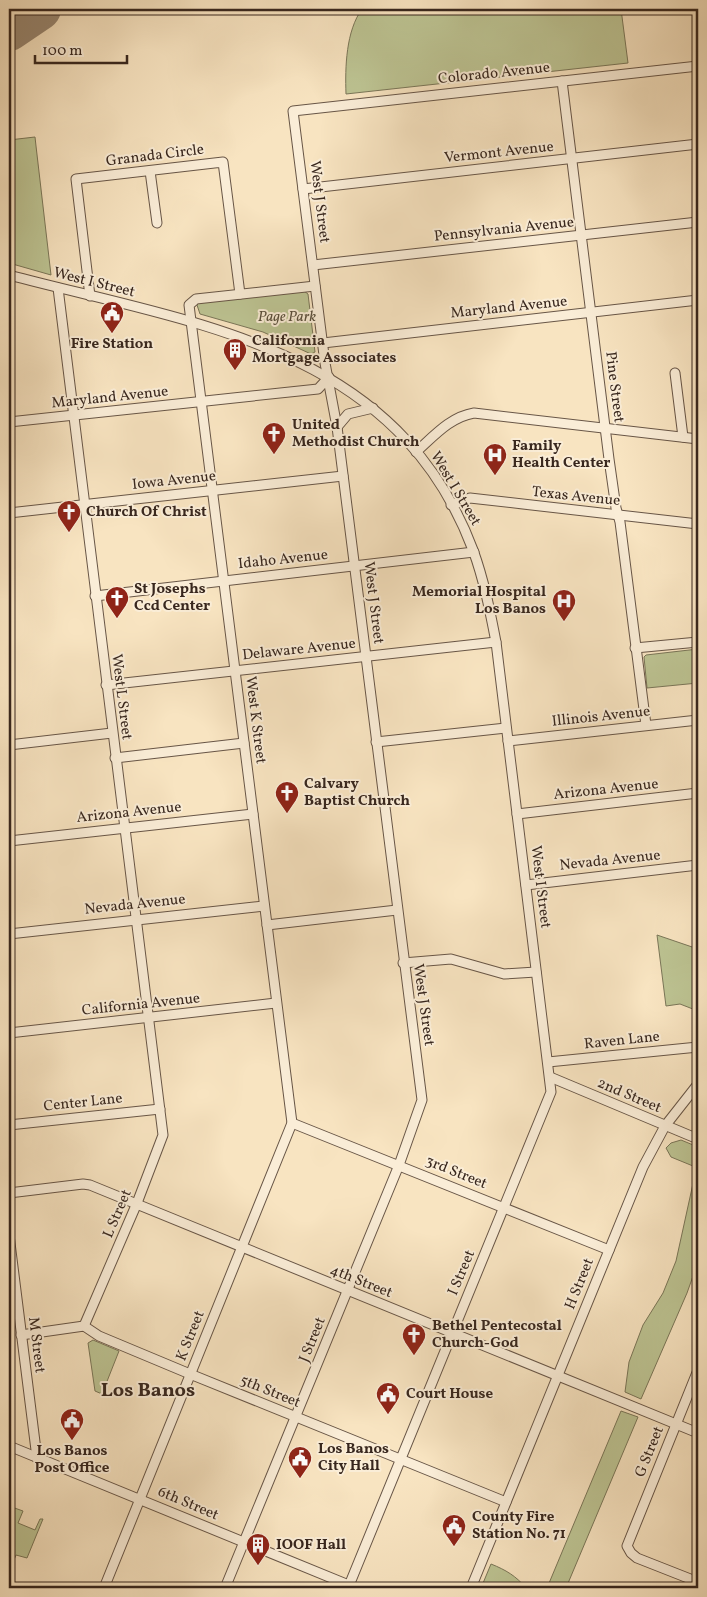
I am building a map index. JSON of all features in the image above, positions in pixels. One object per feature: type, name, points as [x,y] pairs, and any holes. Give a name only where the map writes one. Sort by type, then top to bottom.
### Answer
[{"type":"street","name":"Colorado Avenue","points":[[293,111],[698,66]]},
{"type":"street","name":"Pine Street","points":[[562,81],[590,313],[646,726]]},
{"type":"street","name":"West J Street","points":[[293,111],[322,342],[337,427],[403,963],[422,1100]]},
{"type":"street","name":"Vermont Avenue","points":[[303,189],[698,144]]},
{"type":"street","name":"Granada Circle","points":[[90,296],[76,179],[223,162],[240,294]]},
{"type":"street","points":[[150,170],[157,223]]},
{"type":"street","name":"Pennsylvania Avenue","points":[[312,266],[698,222]]},
{"type":"street","name":"West I Street","points":[[9,275],[190,321],[269,347],[329,377],[373,408],[416,452],[452,505],[474,552],[489,603],[496,642],[550,1077]]},
{"type":"street","points":[[190,321],[189,306],[196,299],[315,286]]},
{"type":"street","name":"West L Street","points":[[58,288],[160,1109]]},
{"type":"street","name":"Maryland Avenue","points":[[322,342],[698,300]]},
{"type":"street","name":"West K Street","points":[[190,321],[202,402],[292,1123]]},
{"type":"street","points":[[675,373],[683,437]]},
{"type":"street","name":"Maryland Avenue","points":[[9,422],[318,389],[329,377]]},
{"type":"street","points":[[337,427],[348,414],[373,408]]},
{"type":"street","points":[[416,452],[450,422],[458,417],[474,413],[698,439]]},
{"type":"street","name":"Iowa Avenue","points":[[9,513],[343,476]]},
{"type":"street","name":"Texas Avenue","points":[[452,505],[470,498],[698,524]]},
{"type":"street","name":"Idaho Avenue","points":[[95,596],[474,552]]},
{"type":"street","name":"Delaware Avenue","points":[[106,685],[496,642]]},
{"type":"street","points":[[635,648],[698,642]]},
{"type":"street","name":"Illinois Avenue","points":[[508,741],[698,720]]},
{"type":"street","points":[[376,742],[506,728]]},
{"type":"street","points":[[9,745],[112,733]]},
{"type":"street","points":[[115,758],[244,743]]},
{"type":"street","name":"Arizona Avenue","points":[[517,814],[698,794]]},
{"type":"street","name":"Arizona Avenue","points":[[9,841],[253,814]]},
{"type":"street","name":"Nevada Avenue","points":[[526,885],[698,866]]},
{"type":"street","name":"Nevada Avenue","points":[[9,934],[135,918],[264,906]]},
{"type":"street","points":[[266,925],[397,910]]},
{"type":"street","points":[[403,963],[451,959],[504,974],[536,972]]},
{"type":"street","name":"California Avenue","points":[[9,1033],[276,1003]]},
{"type":"street","name":"Raven Lane","points":[[548,1062],[698,1047]]},
{"type":"street","name":"2nd Street","points":[[550,1077],[698,1139]]},
{"type":"street","name":"I Street","points":[[351,1587],[452,1333],[551,1092],[550,1077]]},
{"type":"street","name":"H Street","points":[[471,1588],[643,1167],[665,1126],[698,1084]]},
{"type":"street","name":"J Street","points":[[225,1588],[418,1118],[422,1100]]},
{"type":"street","name":"Center Lane","points":[[9,1125],[160,1109]]},
{"type":"street","name":"L Street","points":[[84,1326],[138,1203],[163,1140],[160,1109]]},
{"type":"street","name":"3rd Street","points":[[292,1123],[609,1250]]},
{"type":"street","name":"K Street","points":[[104,1588],[292,1123]]},
{"type":"street","name":"4th Street","points":[[9,1193],[83,1184],[138,1203],[242,1248],[698,1433]]},
{"type":"street","name":"M Street","points":[[9,1235],[37,1458]]},
{"type":"street","points":[[21,1335],[84,1326]]},
{"type":"street","name":"5th Street","points":[[84,1326],[100,1336],[190,1374],[506,1502]]},
{"type":"street","name":"G Street","points":[[698,1370],[627,1546],[637,1558],[698,1582]]},
{"type":"street","name":"6th Street","points":[[9,1446],[351,1587]]},
{"type":"green space","points":[[362,9],[621,9],[628,63],[346,94],[346,61],[350,38]]},
{"type":"green space","points":[[35,137],[51,275],[9,263],[9,140]]},
{"type":"green space","name":"Page Park","points":[[304,291],[308,294],[315,352],[311,354],[263,332],[200,314],[197,305],[199,303]]},
{"type":"green space","points":[[698,649],[698,683],[647,688],[644,657],[646,655]]},
{"type":"green space","points":[[657,935],[698,949],[698,1011],[680,1004],[666,1006]]},
{"type":"green space","points":[[681,1140],[698,1147],[698,1262],[687,1293],[641,1399],[625,1392],[629,1362],[643,1325],[663,1293],[676,1261],[694,1179],[693,1166],[671,1157],[666,1148],[671,1143]]},
{"type":"green space","points":[[93,1340],[119,1351],[102,1394],[95,1391],[88,1343]]},
{"type":"green space","points":[[621,1411],[638,1417],[566,1588],[547,1588]]},
{"type":"green space","points":[[9,1506],[23,1511],[18,1523],[35,1530],[40,1519],[43,1519],[27,1558],[16,1555],[9,1572]]},
{"type":"green space","points":[[491,1564],[510,1574],[526,1588],[481,1588]]},
{"type":"runway","points":[[9,30],[40,9]]},
{"type":"place","name":"Fire Station","points":[[112,334]]},
{"type":"place","name":"California Mortgage Associates","points":[[235,371]]},
{"type":"place","name":"United Methodist Church","points":[[274,455]]},
{"type":"place","name":"Family Health Center","points":[[495,476]]},
{"type":"place","name":"Church Of Christ","points":[[69,533]]},
{"type":"place","name":"St Josephs Ccd Center","points":[[117,619]]},
{"type":"place","name":"Memorial Hospital Los Banos","points":[[564,622]]},
{"type":"place","name":"Calvary Baptist Church","points":[[287,814]]},
{"type":"place","name":"Bethel Pentecostal Church-God","points":[[414,1356]]},
{"type":"place","name":"Court House","points":[[388,1415]]},
{"type":"place","name":"Los Banos Post Office","points":[[72,1441]]},
{"type":"place","name":"Los Banos City Hall","points":[[300,1479]]},
{"type":"place","name":"County Fire Station No. 71","points":[[454,1547]]},
{"type":"place","name":"IOOF Hall","points":[[258,1566]]},
{"type":"district","name":"Los Banos","points":[[148,1391]]}]
